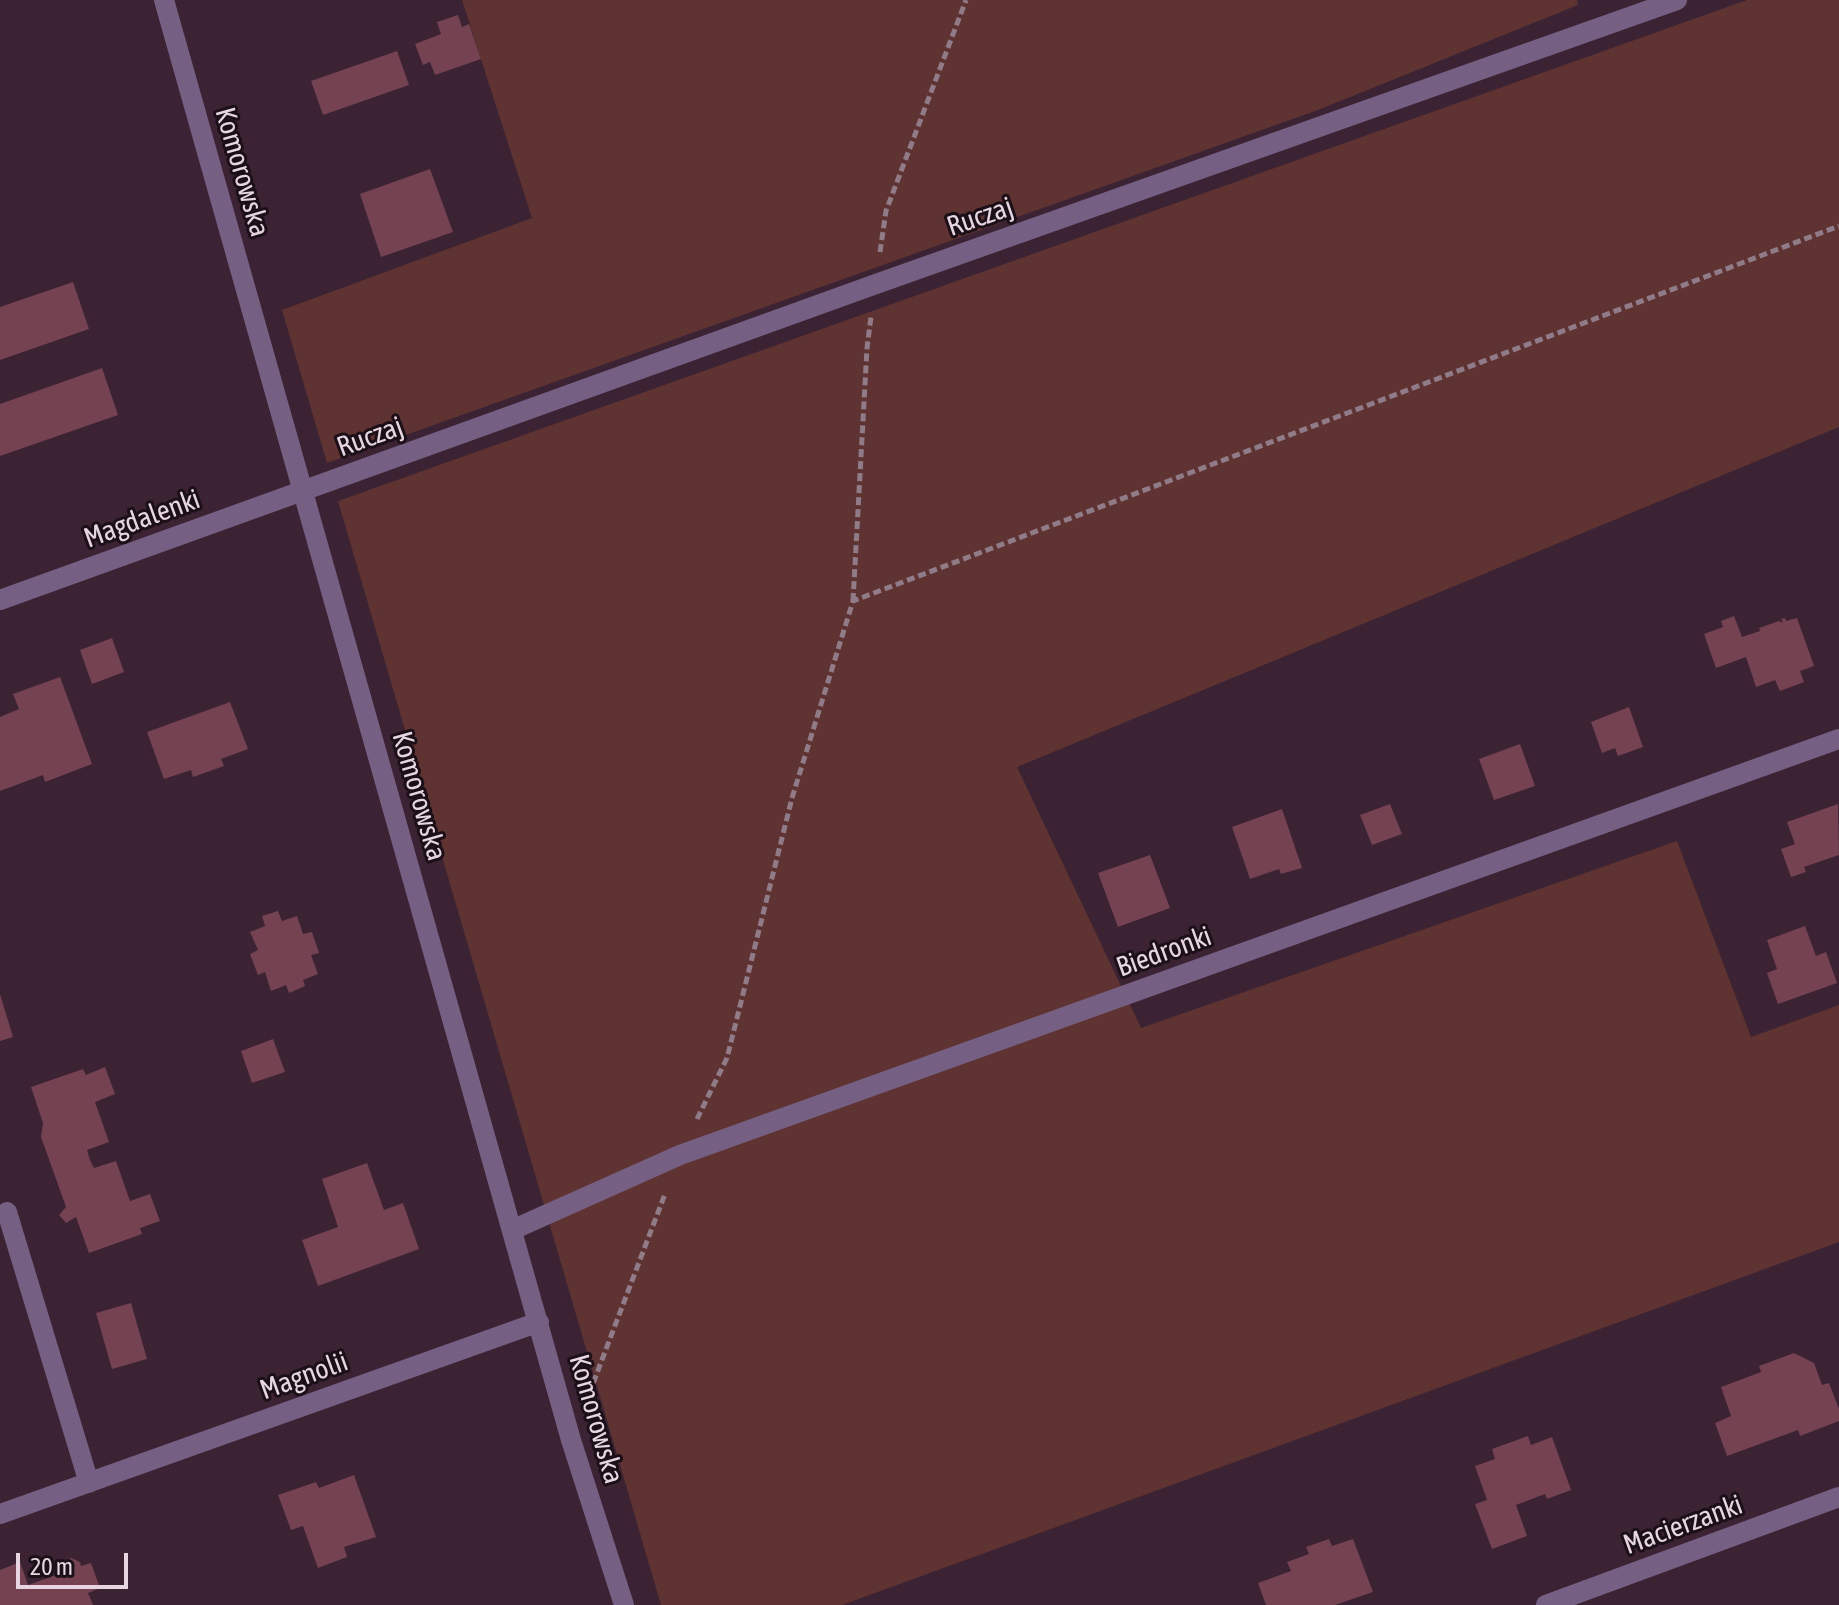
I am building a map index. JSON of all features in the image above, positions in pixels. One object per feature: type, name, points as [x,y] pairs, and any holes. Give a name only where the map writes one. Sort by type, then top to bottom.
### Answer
[{"type":"street","name":"Komorowska","points":[[164,0],[571,1440],[624,1605]]},
{"type":"street","name":"Ruczaj","points":[[304,490],[1677,0]]},
{"type":"street","name":"Magdalenki","points":[[0,600],[304,490]]},
{"type":"street","name":"Biedronki","points":[[512,1230],[680,1155],[1839,739]]},
{"type":"street","points":[[7,1212],[89,1483]]},
{"type":"street","name":"Magnolii","points":[[0,1514],[539,1322]]},
{"type":"street","name":"Macierzanki","points":[[1546,1605],[1839,1497]]},
{"type":"path","points":[[571,1440],[680,1155],[727,1058],[792,798],[853,601],[1839,226]]},
{"type":"shaded area","points":[[462,0],[1577,0],[1578,5],[1318,110],[327,463],[282,310],[532,218]]},
{"type":"shaded area","points":[[1747,0],[1839,0],[1839,427],[1017,767],[1141,1028],[1677,841],[1751,1037],[1839,1005],[1839,1242],[842,1605],[661,1605],[338,501]]},
{"type":"building","points":[[458,15],[462,27],[469,24],[481,59],[435,75],[430,62],[423,65],[415,44],[441,34],[437,22]]},
{"type":"building","points":[[397,51],[409,85],[323,115],[311,81]]},
{"type":"building","points":[[430,169],[453,232],[381,257],[360,194]]},
{"type":"building","points":[[73,282],[89,329],[0,360],[0,307]]},
{"type":"building","points":[[102,368],[118,415],[0,456],[0,404]]},
{"type":"building","points":[[1734,616],[1742,637],[1779,621],[1783,623],[1781,619],[1797,618],[1814,666],[1800,671],[1804,682],[1780,691],[1775,680],[1756,687],[1746,657],[1716,668],[1704,634],[1723,627],[1721,621]]},
{"type":"building","points":[[112,638],[124,672],[92,684],[80,650]]},
{"type":"building","points":[[60,677],[92,764],[45,782],[43,775],[0,791],[0,717],[19,709],[13,694]]},
{"type":"building","points":[[230,702],[248,749],[221,759],[224,766],[193,777],[191,770],[164,779],[147,732]]},
{"type":"building","points":[[1629,707],[1643,747],[1618,756],[1615,748],[1602,753],[1591,722]]},
{"type":"building","points":[[1520,744],[1535,786],[1494,800],[1479,759]]},
{"type":"building","points":[[1390,804],[1402,834],[1372,845],[1360,815]]},
{"type":"building","points":[[1838,804],[1839,855],[1804,867],[1806,872],[1791,877],[1781,849],[1795,844],[1787,822]]},
{"type":"building","points":[[1282,809],[1302,868],[1281,874],[1279,869],[1250,879],[1232,827]]},
{"type":"building","points":[[1150,855],[1170,908],[1118,927],[1098,873]]},
{"type":"building","points":[[278,911],[282,921],[297,916],[303,934],[312,932],[319,953],[311,955],[318,974],[303,980],[305,986],[289,993],[286,985],[271,991],[265,972],[258,975],[250,954],[258,950],[250,932],[265,926],[262,916]]},
{"type":"building","points":[[1805,926],[1816,956],[1826,952],[1837,983],[1778,1004],[1767,973],[1777,969],[1767,940]]},
{"type":"building","points":[[0,994],[13,1037],[0,1041]]},
{"type":"building","points":[[273,1039],[285,1072],[252,1083],[241,1051]]},
{"type":"building","points":[[105,1067],[115,1094],[95,1102],[109,1142],[87,1150],[90,1160],[94,1168],[116,1161],[130,1201],[150,1194],[160,1221],[140,1228],[142,1234],[89,1253],[76,1217],[66,1223],[59,1215],[66,1207],[41,1137],[43,1123],[31,1087],[83,1069],[86,1075]]},
{"type":"building","points":[[367,1163],[384,1210],[403,1203],[419,1249],[318,1286],[302,1240],[338,1227],[322,1179]]},
{"type":"building","points":[[131,1303],[147,1359],[112,1369],[96,1313]]},
{"type":"building","points":[[1794,1353],[1814,1363],[1822,1385],[1829,1383],[1839,1409],[1839,1421],[1800,1436],[1798,1430],[1727,1456],[1715,1423],[1731,1416],[1721,1387],[1761,1372],[1759,1366]]},
{"type":"building","points":[[1528,1436],[1531,1445],[1552,1437],[1571,1490],[1547,1499],[1545,1494],[1516,1505],[1527,1536],[1492,1549],[1475,1504],[1487,1500],[1475,1466],[1495,1459],[1492,1449]]},
{"type":"building","points":[[354,1475],[376,1537],[344,1547],[347,1557],[318,1568],[303,1526],[291,1530],[278,1495],[316,1482],[319,1488]]},
{"type":"building","points":[[1329,1539],[1332,1546],[1353,1539],[1373,1592],[1335,1605],[1266,1605],[1258,1583],[1291,1571],[1287,1562],[1309,1554],[1306,1547]]},
{"type":"building","points":[[71,1558],[80,1562],[81,1566],[91,1563],[100,1588],[88,1593],[93,1605],[0,1605],[0,1570],[20,1562],[28,1585],[59,1574],[57,1570],[61,1561]]}]
